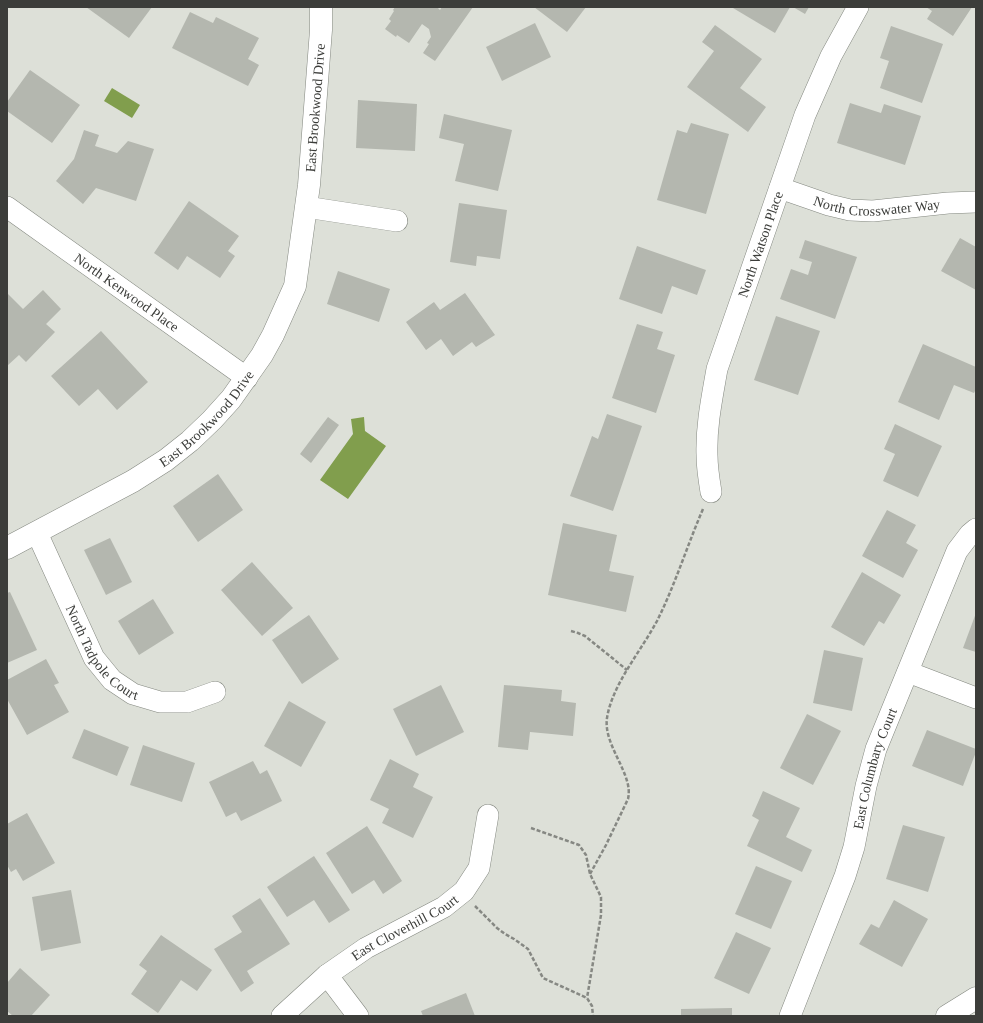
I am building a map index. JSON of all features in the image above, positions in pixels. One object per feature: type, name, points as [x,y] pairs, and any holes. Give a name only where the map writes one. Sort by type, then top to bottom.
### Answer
[{"type":"street","name":"East Brookwood Drive","points":[[7,548],[133,481],[166,460],[190,441],[231,399],[247,378],[273,335],[295,286],[306,207],[322,7]]},
{"type":"street","name":"North Watson Place","points":[[711,492],[707,457],[707,435],[709,413],[717,370],[817,85],[858,7]]},
{"type":"street","name":"North Crosswater Way","points":[[780,188],[829,205],[850,210],[873,211],[948,203],[976,202]]},
{"type":"street","name":"North Kenwood Place","points":[[7,207],[247,378]]},
{"type":"street","points":[[306,207],[397,220]]},
{"type":"street","name":"East Columbary Court","points":[[790,1016],[845,876],[854,847],[866,786],[876,749],[957,551],[970,534],[976,529]]},
{"type":"street","name":"North Tadpole Court","points":[[36,533],[94,658],[112,680],[133,694],[160,702],[187,702],[215,692]]},
{"type":"street","points":[[908,672],[976,698]]},
{"type":"street","name":"East Cloverhill Court","points":[[282,1016],[327,975],[366,948],[444,907],[464,891],[479,868],[488,815]]},
{"type":"street","points":[[327,975],[358,1016]]},
{"type":"street","points":[[947,1016],[976,998]]},
{"type":"path","points":[[590,874],[622,813],[629,793],[606,725],[612,703],[627,670],[657,621],[676,578],[690,538],[711,492]]},
{"type":"path","points":[[571,631],[585,636],[627,670]]},
{"type":"path","points":[[531,828],[579,845],[586,855],[590,874],[601,897],[601,914],[587,998]]},
{"type":"path","points":[[473,905],[497,928],[528,949],[543,978],[587,998],[592,1006],[594,1016]]},
{"type":"shaded area","points":[[112,88],[140,105],[132,118],[104,101]]},
{"type":"shaded area","points":[[364,417],[365,431],[386,446],[348,499],[320,480],[353,434],[351,419]]},
{"type":"building","points":[[86,7],[152,7],[129,38]]},
{"type":"building","points":[[395,7],[437,7],[440,10],[442,7],[473,7],[435,61],[423,53],[429,44],[427,43],[431,37],[429,29],[422,24],[409,43],[397,35],[396,37],[385,29],[391,21],[389,19]]},
{"type":"building","points":[[534,7],[586,7],[567,32]]},
{"type":"building","points":[[733,7],[790,7],[775,33]]},
{"type":"building","points":[[793,7],[809,7],[805,14]]},
{"type":"building","points":[[926,7],[972,7],[953,36],[927,19],[932,11]]},
{"type":"building","points":[[190,12],[213,23],[216,17],[259,38],[248,59],[259,65],[248,86],[172,48]]},
{"type":"building","points":[[535,23],[551,57],[502,81],[486,47]]},
{"type":"building","points":[[715,25],[762,59],[740,88],[766,107],[748,132],[687,87],[714,51],[702,42]]},
{"type":"building","points":[[891,26],[943,44],[922,103],[880,88],[889,61],[880,58]]},
{"type":"building","points":[[30,70],[80,105],[52,143],[7,111],[7,102]]},
{"type":"building","points":[[358,100],[417,104],[415,151],[356,148]]},
{"type":"building","points":[[850,103],[881,113],[884,104],[921,116],[905,165],[837,143]]},
{"type":"building","points":[[444,114],[512,130],[498,191],[455,181],[464,144],[439,138]]},
{"type":"building","points":[[691,123],[729,134],[706,214],[657,200],[677,130],[687,133]]},
{"type":"building","points":[[84,130],[99,135],[95,146],[117,153],[128,141],[154,149],[136,201],[96,188],[83,204],[56,181],[74,159]]},
{"type":"building","points":[[189,201],[239,236],[228,251],[235,256],[220,278],[187,256],[178,270],[154,253]]},
{"type":"building","points":[[459,203],[507,210],[500,259],[477,256],[476,266],[450,262]]},
{"type":"building","points":[[960,238],[976,247],[976,290],[941,271]]},
{"type":"building","points":[[805,240],[857,257],[835,319],[780,299],[791,269],[808,275],[812,262],[799,258]]},
{"type":"building","points":[[637,246],[706,270],[697,295],[672,286],[662,314],[619,299]]},
{"type":"building","points":[[338,271],[390,289],[379,322],[327,304]]},
{"type":"building","points":[[43,290],[61,309],[46,324],[55,332],[26,362],[19,355],[7,366],[7,293],[23,309]]},
{"type":"building","points":[[465,293],[495,335],[476,347],[472,342],[453,356],[441,339],[426,350],[406,322],[434,302],[440,310]]},
{"type":"building","points":[[776,316],[820,331],[798,395],[754,380]]},
{"type":"building","points":[[637,324],[663,332],[657,349],[675,355],[656,413],[612,398]]},
{"type":"building","points":[[101,331],[148,382],[117,410],[98,389],[79,406],[51,376]]},
{"type":"building","points":[[923,344],[976,367],[976,389],[974,393],[954,385],[939,420],[898,402]]},
{"type":"building","points":[[607,414],[642,426],[613,511],[570,496],[592,436],[598,439]]},
{"type":"building","points":[[328,417],[339,425],[311,463],[300,454]]},
{"type":"building","points":[[895,424],[942,446],[918,497],[883,481],[895,454],[884,449]]},
{"type":"building","points":[[218,474],[243,510],[198,542],[173,506]]},
{"type":"building","points":[[887,510],[916,525],[906,543],[918,550],[903,578],[862,556]]},
{"type":"building","points":[[563,523],[617,535],[609,571],[634,576],[626,612],[548,595]]},
{"type":"building","points":[[110,538],[132,582],[106,595],[84,550]]},
{"type":"building","points":[[252,562],[293,608],[262,636],[221,590]]},
{"type":"building","points":[[862,572],[901,595],[884,624],[879,621],[864,646],[831,627]]},
{"type":"building","points":[[10,592],[37,650],[7,663],[7,593]]},
{"type":"building","points":[[153,599],[174,633],[139,655],[118,621]]},
{"type":"building","points":[[976,613],[976,652],[963,648]]},
{"type":"building","points":[[309,615],[339,659],[302,684],[272,640]]},
{"type":"building","points":[[824,650],[863,658],[852,711],[813,703]]},
{"type":"building","points":[[46,659],[59,683],[54,685],[69,712],[27,735],[7,699],[7,680]]},
{"type":"building","points":[[441,685],[464,732],[416,756],[393,709]]},
{"type":"building","points":[[504,685],[562,690],[561,701],[576,703],[573,736],[530,732],[528,750],[498,747]]},
{"type":"building","points":[[289,701],[326,722],[301,767],[264,746]]},
{"type":"building","points":[[807,714],[841,731],[813,785],[780,768]]},
{"type":"building","points":[[84,729],[129,747],[117,776],[72,758]]},
{"type":"building","points":[[927,730],[976,749],[963,786],[912,766]]},
{"type":"building","points":[[143,745],[195,763],[182,802],[130,785]]},
{"type":"building","points":[[390,759],[419,774],[413,787],[433,797],[413,838],[382,823],[389,809],[370,800]]},
{"type":"building","points":[[253,761],[260,774],[267,770],[282,801],[241,821],[236,812],[226,817],[209,782]]},
{"type":"building","points":[[763,791],[800,808],[786,837],[812,850],[802,872],[747,846],[759,820],[752,816]]},
{"type":"building","points":[[27,813],[55,863],[23,881],[16,869],[11,872],[7,865],[7,824]]},
{"type":"building","points":[[903,825],[945,837],[928,892],[886,879]]},
{"type":"building","points":[[367,826],[402,881],[383,894],[374,880],[352,894],[326,853]]},
{"type":"building","points":[[314,856],[350,910],[329,923],[314,900],[287,917],[267,887]]},
{"type":"building","points":[[756,866],[792,881],[771,929],[735,914]]},
{"type":"building","points":[[71,890],[81,943],[41,951],[32,897]]},
{"type":"building","points":[[260,898],[290,944],[247,971],[254,983],[241,992],[214,949],[242,932],[232,916]]},
{"type":"building","points":[[894,900],[928,919],[902,967],[859,944],[871,924],[879,928]]},
{"type":"building","points":[[736,932],[771,948],[749,994],[714,978]]},
{"type":"building","points":[[161,935],[212,970],[197,991],[181,980],[158,1013],[131,994],[147,971],[139,965]]},
{"type":"building","points":[[20,968],[50,995],[31,1016],[13,1016],[7,1011],[7,983]]},
{"type":"building","points":[[466,993],[475,1016],[423,1016],[421,1011]]},
{"type":"building","points":[[732,1008],[732,1016],[681,1016],[681,1009]]}]
